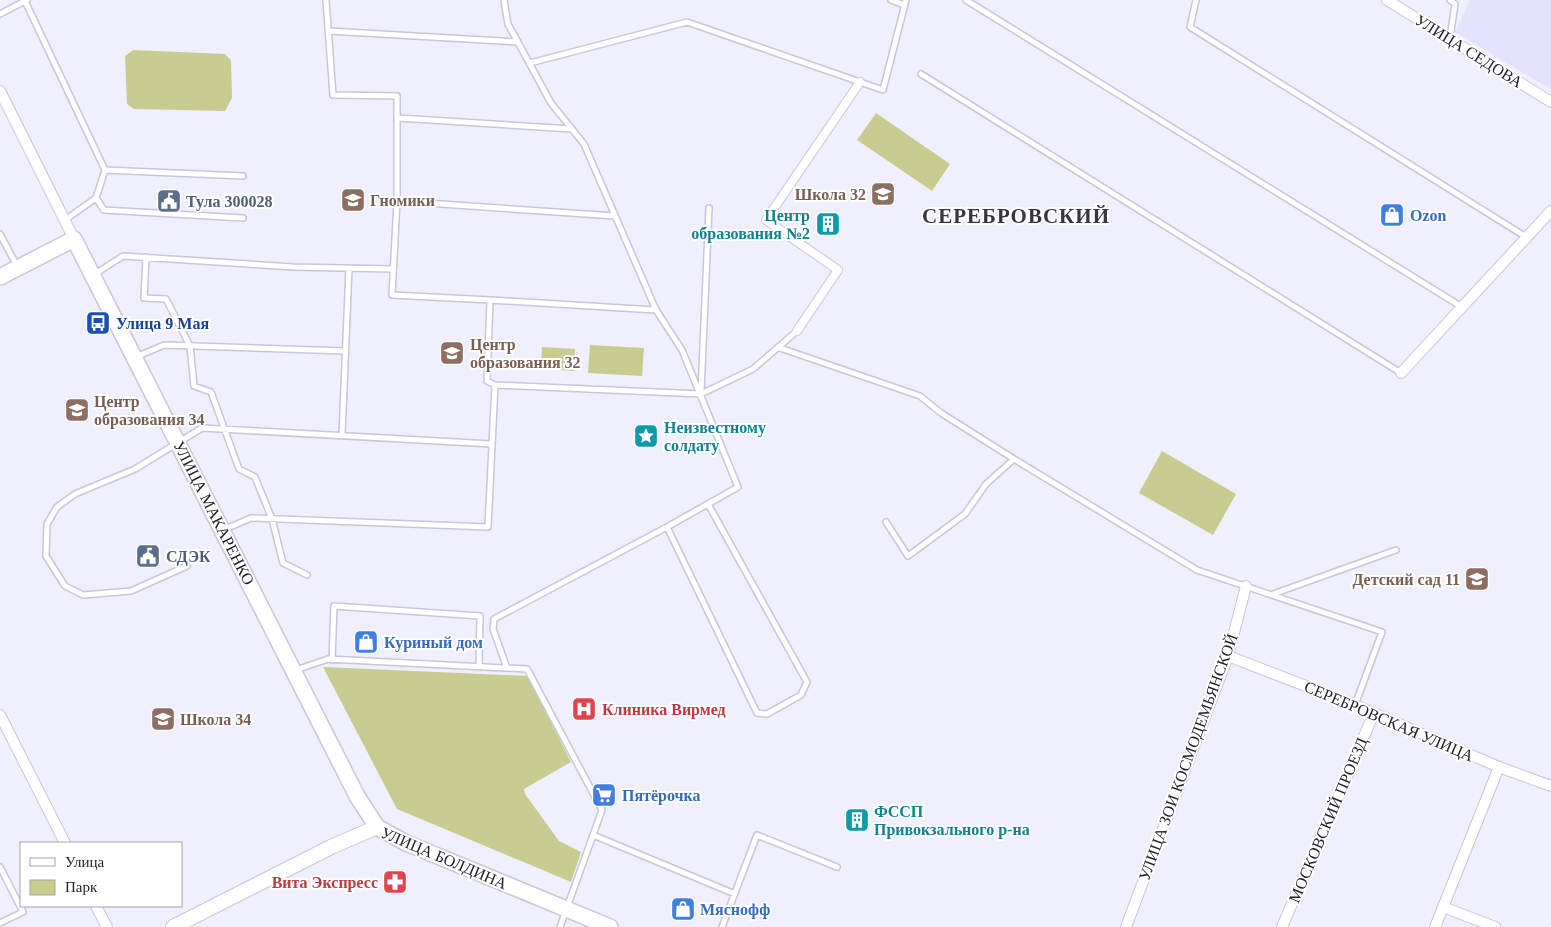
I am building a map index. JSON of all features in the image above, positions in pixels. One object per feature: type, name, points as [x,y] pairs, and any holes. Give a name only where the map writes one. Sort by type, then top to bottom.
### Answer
[{"type":"main road","points":[[0,277],[74,239]]},
{"type":"main road","name":"УЛИЦА МАКАРЕНКО","points":[[74,239],[357,796],[377,827]]},
{"type":"main road","name":"УЛИЦА БОЛДИНА","points":[[176,927],[332,847],[377,827],[406,843],[610,927]]},
{"type":"street","name":"УЛИЦА СЕДОВА","points":[[1387,0],[1551,102]]},
{"type":"street","points":[[797,331],[838,270],[766,220],[860,82]]},
{"type":"street","name":"УЛИЦА МАКАРЕНКО","points":[[0,91],[74,239]]},
{"type":"street","points":[[1401,373],[1551,211]]},
{"type":"street","name":"УЛИЦА ЗОИ КОСМОДЕМЬЯНСКОЙ","points":[[1126,927],[1228,656],[1246,586]]},
{"type":"street","name":"СЕРЕБРОВСКАЯ УЛИЦА","points":[[1228,656],[1355,705],[1499,767],[1551,786]]},
{"type":"street","name":"МОСКОВСКИЙ ПРОЕЗД","points":[[1282,927],[1374,713]]},
{"type":"street","points":[[0,715],[64,842]]},
{"type":"street","points":[[1435,927],[1499,767]]},
{"type":"street","points":[[97,907],[107,927]]},
{"type":"street","points":[[1443,907],[1495,927]]},
{"type":"lane","points":[[0,14],[26,0],[105,170],[96,198],[65,220]]},
{"type":"lane","points":[[326,0],[333,95],[397,96],[397,201],[392,295],[656,310]]},
{"type":"lane","points":[[504,0],[508,24],[551,103],[584,144],[656,310],[682,350],[738,487],[494,620],[493,629],[507,668]]},
{"type":"lane","points":[[530,63],[687,22],[883,90],[905,3],[891,0]]},
{"type":"lane","points":[[966,0],[1462,307]]},
{"type":"lane","points":[[1196,0],[1190,27],[1526,237]]},
{"type":"lane","points":[[1450,0],[1455,4],[1450,39]]},
{"type":"lane","points":[[329,31],[518,42]]},
{"type":"lane","points":[[921,74],[1401,373]]},
{"type":"lane","points":[[398,118],[572,129]]},
{"type":"lane","points":[[105,170],[243,176]]},
{"type":"lane","points":[[96,198],[104,210],[242,218]]},
{"type":"lane","points":[[397,201],[615,216]]},
{"type":"lane","points":[[701,394],[709,208]]},
{"type":"lane","points":[[0,234],[18,268]]},
{"type":"lane","points":[[92,276],[123,256],[393,269]]},
{"type":"lane","points":[[146,257],[144,298],[166,299],[190,346],[194,386],[211,392],[239,470],[255,477],[272,519],[283,563],[307,575]]},
{"type":"lane","points":[[342,436],[349,268]]},
{"type":"lane","points":[[490,300],[487,381],[495,385],[701,394],[753,369],[780,348],[797,331]]},
{"type":"lane","points":[[134,358],[164,345],[345,351]]},
{"type":"lane","points":[[780,348],[920,396],[942,413],[1014,459],[1197,570],[1382,632],[1355,705]]},
{"type":"lane","points":[[223,530],[251,518],[488,527],[495,385]]},
{"type":"lane","points":[[187,566],[131,591],[83,595],[65,586],[46,556],[47,524],[57,507],[75,494],[135,469],[202,428],[492,444]]},
{"type":"lane","points":[[886,522],[908,556],[965,514],[986,484],[1014,459]]},
{"type":"lane","points":[[667,527],[757,713],[767,714],[801,695],[807,682],[708,504]]},
{"type":"lane","points":[[1272,594],[1396,550]]},
{"type":"lane","points":[[332,660],[334,606],[480,616],[478,666]]},
{"type":"lane","points":[[294,672],[332,660],[527,669],[602,810],[560,927]]},
{"type":"lane","points":[[593,835],[735,894]]},
{"type":"lane","points":[[722,927],[757,835],[837,867]]},
{"type":"lane","points":[[0,867],[20,906]]},
{"type":"lane","points":[[0,923],[23,912],[20,907]]},
{"type":"shaded area","points":[[1470,0],[1551,0],[1551,89],[1455,32]]},
{"type":"green space","points":[[133,50],[225,54],[231,60],[232,98],[225,111],[134,109],[127,104],[125,56]]},
{"type":"green space","points":[[876,113],[950,164],[932,191],[857,140]]},
{"type":"green space","points":[[590,345],[644,348],[642,376],[588,373]]},
{"type":"green space","points":[[542,347],[575,349],[575,371],[541,369]]},
{"type":"green space","points":[[1162,451],[1236,494],[1213,535],[1139,493]]},
{"type":"green space","points":[[323,667],[528,676],[571,762],[524,789],[525,794],[559,841],[581,852],[571,882],[397,809]]},
{"type":"place","name":"Школа 32","points":[[883,194]]},
{"type":"place","name":"Гномики","points":[[353,200]]},
{"type":"place","name":"Тула 300028","points":[[169,201]]},
{"type":"place","name":"Ozon","points":[[1392,215]]},
{"type":"place","name":"Центр образования №2","points":[[828,224]]},
{"type":"place","name":"Улица 9 Мая","points":[[98,323]]},
{"type":"place","name":"Центр образования 32","points":[[452,353]]},
{"type":"place","name":"Центр образования 34","points":[[77,410]]},
{"type":"place","name":"Неизвестному солдату","points":[[646,436]]},
{"type":"place","name":"СДЭК","points":[[148,556]]},
{"type":"place","name":"Детский сад 11","points":[[1477,579]]},
{"type":"place","name":"Куриный дом","points":[[366,642]]},
{"type":"place","name":"Клиника Вирмед","points":[[584,709]]},
{"type":"place","name":"Школа 34","points":[[163,719]]},
{"type":"place","name":"Пятёрочка","points":[[604,795]]},
{"type":"place","name":"ФССП Привокзального р-на","points":[[857,820]]},
{"type":"place","name":"Вита Экспресс","points":[[395,882]]},
{"type":"place","name":"Мяснофф","points":[[683,909]]},
{"type":"district","name":"СЕРЕБРОВСКИЙ","points":[[1016,216]]}]
